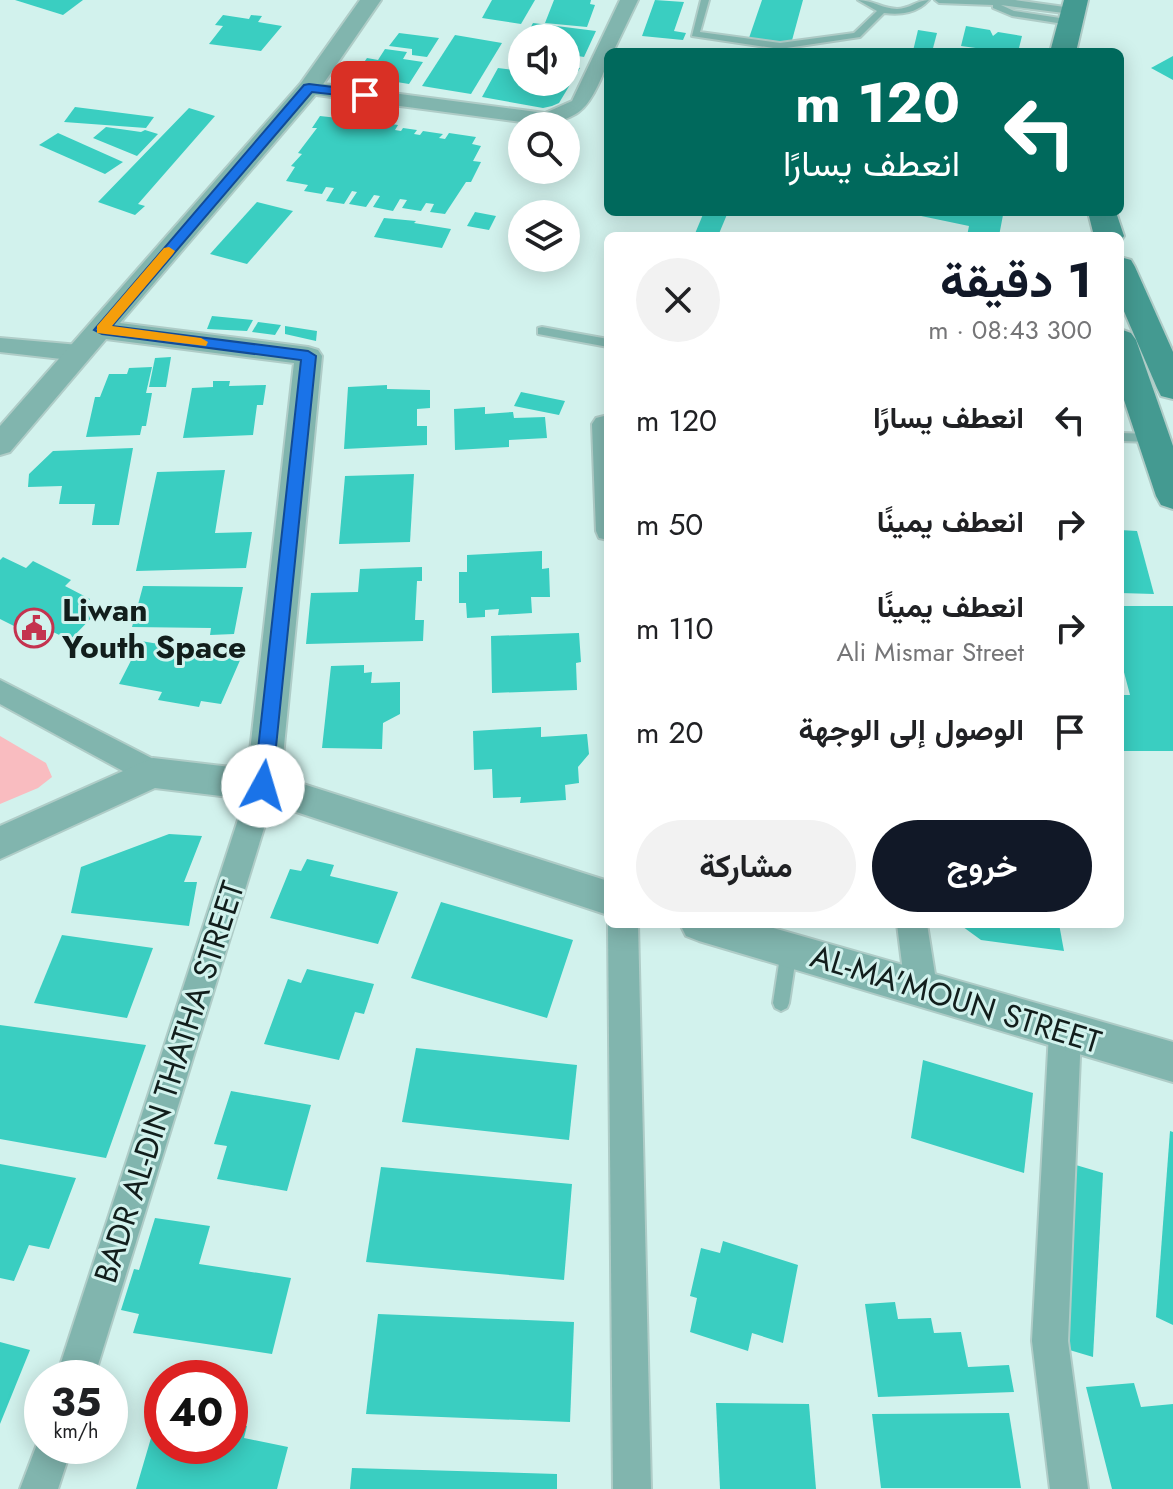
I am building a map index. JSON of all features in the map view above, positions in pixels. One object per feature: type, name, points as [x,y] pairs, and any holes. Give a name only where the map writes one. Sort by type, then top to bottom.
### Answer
[{"type":"main road","points":[[1064,48],[1072,11]]},
{"type":"main road","points":[[1124,276],[1173,388]]},
{"type":"main road","points":[[1124,364],[1136,438],[1173,496]]},
{"type":"street","points":[[0,445],[309,88],[371,0]]},
{"type":"street","points":[[606,48],[629,0]]},
{"type":"street","points":[[309,88],[545,119],[563,114],[580,104],[604,53]]},
{"type":"street","points":[[102,330],[308,356],[263,786]]},
{"type":"street","points":[[0,345],[79,353]]},
{"type":"street","points":[[0,691],[153,773],[263,786],[604,897]]},
{"type":"street","points":[[0,843],[153,773]]},
{"type":"street","name":"BADR AL-DIN THATHA STREET","points":[[81,1360],[263,786]]},
{"type":"street","points":[[623,928],[632,1489]]},
{"type":"street","name":"AL-MA'MOUN STREET","points":[[713,928],[921,987],[1065,1033],[1171,1060]]},
{"type":"street","points":[[913,928],[921,987]]},
{"type":"street","points":[[1065,1033],[1050,1341],[1069,1489]]},
{"type":"street","points":[[39,1489],[47,1464]]},
{"type":"lane","points":[[705,0],[695,34],[780,46],[857,35],[882,10]]},
{"type":"lane","points":[[862,0],[882,10],[910,10],[925,0]]},
{"type":"lane","points":[[939,0],[988,3],[1012,13],[1072,11]]},
{"type":"lane","points":[[542,331],[604,342]]},
{"type":"lane","points":[[0,843],[0,858]]},
{"type":"lane","points":[[781,1003],[789,949]]},
{"type":"shaded area","points":[[0,736],[46,763],[52,777],[38,788],[0,804]]},
{"type":"building","points":[[15,0],[83,0],[63,15]]},
{"type":"building","points":[[492,0],[535,0],[521,24],[482,18]]},
{"type":"building","points":[[554,0],[591,0],[590,4],[595,5],[587,27],[545,23]]},
{"type":"building","points":[[655,0],[684,2],[674,31],[686,33],[683,40],[642,36]]},
{"type":"building","points":[[762,0],[803,0],[791,44],[749,38]]},
{"type":"building","points":[[223,15],[249,19],[251,15],[262,16],[258,22],[282,26],[261,51],[209,44],[223,26],[215,25]]},
{"type":"building","points":[[966,26],[990,30],[993,36],[998,32],[1022,36],[1019,48],[961,46]]},
{"type":"building","points":[[580,29],[596,31],[584,57],[580,56]]},
{"type":"building","points":[[918,30],[937,33],[933,48],[914,48]]},
{"type":"building","points":[[399,33],[439,38],[427,57],[412,55],[412,49],[389,46]]},
{"type":"building","points":[[455,35],[502,43],[471,94],[422,86]]},
{"type":"building","points":[[385,49],[407,52],[403,59],[423,62],[409,84],[366,77],[371,70],[360,68],[367,58],[378,60]]},
{"type":"building","points":[[1173,56],[1173,80],[1151,68]]},
{"type":"building","points":[[498,68],[508,69],[508,96],[563,96],[559,103],[543,108],[482,97]]},
{"type":"building","points":[[75,107],[154,117],[146,128],[64,122]]},
{"type":"building","points":[[189,108],[215,116],[138,204],[145,206],[135,215],[98,202]]},
{"type":"building","points":[[320,116],[365,121],[363,125],[375,127],[378,122],[398,125],[395,130],[417,130],[414,134],[420,135],[423,131],[443,134],[439,138],[445,139],[449,133],[476,137],[472,144],[481,146],[473,161],[481,162],[471,182],[466,182],[445,214],[430,212],[434,204],[426,203],[421,211],[402,208],[407,200],[400,199],[393,211],[373,207],[380,196],[374,195],[366,207],[349,204],[357,192],[352,191],[344,204],[326,201],[334,188],[326,187],[322,194],[304,191],[308,185],[286,181],[295,167],[291,166],[302,154],[298,153],[317,128],[312,128]]},
{"type":"building","points":[[106,127],[158,134],[137,156],[93,138]]},
{"type":"building","points":[[58,133],[123,162],[105,174],[39,145]]},
{"type":"building","points":[[257,202],[293,211],[247,264],[210,254]]},
{"type":"building","points":[[475,212],[496,216],[489,230],[467,226]]},
{"type":"building","points":[[702,216],[726,216],[720,232],[696,232]]},
{"type":"building","points":[[921,216],[1003,216],[1000,232],[968,232],[969,226]]},
{"type":"building","points":[[384,218],[451,229],[442,248],[374,237]]},
{"type":"building","points":[[212,316],[253,320],[247,331],[207,329]]},
{"type":"building","points":[[258,322],[281,325],[275,335],[252,332]]},
{"type":"building","points":[[285,326],[317,331],[316,341],[285,334]]},
{"type":"building","points":[[171,357],[166,387],[149,387],[155,358]]},
{"type":"building","points":[[152,367],[146,393],[152,393],[146,426],[142,426],[140,435],[86,437],[95,397],[100,397],[109,374],[127,374],[129,368]]},
{"type":"building","points":[[213,381],[230,381],[229,386],[266,385],[263,405],[257,405],[253,435],[183,438],[192,388],[213,387]]},
{"type":"building","points":[[387,385],[387,389],[430,390],[430,408],[417,409],[417,426],[427,426],[427,445],[344,449],[348,387]]},
{"type":"building","points":[[521,392],[565,401],[559,415],[514,406]]},
{"type":"building","points":[[485,407],[485,414],[513,412],[514,418],[545,417],[547,438],[509,440],[509,447],[455,450],[454,409]]},
{"type":"building","points":[[133,448],[119,525],[92,525],[95,504],[59,504],[62,486],[28,487],[29,474],[53,451]]},
{"type":"building","points":[[225,470],[215,533],[252,532],[246,568],[136,571],[157,472]]},
{"type":"building","points":[[414,474],[410,542],[339,544],[345,476]]},
{"type":"building","points":[[1124,530],[1137,531],[1154,594],[1124,593]]},
{"type":"building","points":[[542,551],[542,569],[549,568],[550,597],[531,597],[532,613],[498,615],[499,609],[485,610],[485,617],[467,618],[466,603],[459,603],[459,572],[467,572],[467,555]]},
{"type":"building","points":[[3,557],[26,568],[33,561],[71,580],[65,586],[90,599],[86,604],[99,610],[70,640],[53,632],[44,641],[0,619],[0,560]]},
{"type":"building","points":[[422,567],[422,581],[417,581],[415,620],[424,620],[423,641],[306,644],[311,593],[358,592],[360,569]]},
{"type":"building","points":[[143,586],[243,587],[234,634],[210,635],[211,628],[132,627]]},
{"type":"building","points":[[1124,606],[1173,606],[1173,751],[1124,751],[1124,695],[1130,695],[1124,672]]},
{"type":"building","points":[[579,633],[581,662],[576,663],[577,690],[492,693],[491,636]]},
{"type":"building","points":[[141,641],[241,658],[221,704],[201,701],[199,707],[158,700],[162,692],[119,684]]},
{"type":"building","points":[[364,665],[364,673],[372,672],[371,683],[400,682],[400,714],[383,723],[382,749],[322,748],[331,666]]},
{"type":"building","points":[[541,727],[541,737],[587,734],[589,754],[578,767],[579,783],[565,785],[566,800],[520,803],[521,797],[493,798],[492,769],[474,770],[473,731]]},
{"type":"building","points":[[169,834],[202,836],[184,882],[197,882],[189,926],[71,913],[81,867]]},
{"type":"building","points":[[307,859],[334,865],[330,876],[398,892],[378,944],[270,918],[290,869],[301,871]]},
{"type":"building","points":[[441,902],[573,940],[547,1018],[411,978]]},
{"type":"building","points":[[964,928],[1060,928],[1064,951],[981,940]]},
{"type":"building","points":[[62,935],[153,948],[127,1018],[34,1003]]},
{"type":"building","points":[[307,969],[374,984],[364,1014],[355,1012],[339,1060],[264,1044],[288,979],[301,983]]},
{"type":"building","points":[[0,1025],[146,1045],[106,1158],[0,1139]]},
{"type":"building","points":[[416,1048],[577,1065],[569,1140],[402,1122]]},
{"type":"building","points":[[923,1060],[1033,1093],[1024,1173],[911,1138]]},
{"type":"building","points":[[231,1091],[311,1105],[287,1191],[217,1179],[227,1146],[214,1144]]},
{"type":"building","points":[[1170,1131],[1173,1132],[1173,1325],[1156,1317]]},
{"type":"building","points":[[1069,1163],[1103,1173],[1093,1357],[1056,1346]]},
{"type":"building","points":[[0,1164],[76,1178],[49,1249],[29,1245],[14,1281],[0,1278]]},
{"type":"building","points":[[381,1167],[572,1184],[564,1280],[366,1262]]},
{"type":"building","points":[[155,1218],[210,1226],[199,1264],[291,1278],[272,1354],[133,1333],[139,1314],[121,1310],[134,1269],[139,1270]]},
{"type":"building","points":[[723,1241],[798,1265],[783,1343],[752,1333],[748,1351],[690,1332],[697,1298],[690,1296],[701,1248],[720,1253]]},
{"type":"building","points":[[895,1302],[898,1319],[931,1318],[934,1333],[961,1332],[968,1367],[1009,1365],[1014,1392],[878,1397],[865,1304]]},
{"type":"building","points":[[378,1314],[574,1322],[570,1422],[366,1414]]},
{"type":"building","points":[[0,1342],[30,1350],[0,1424]]},
{"type":"building","points":[[1134,1383],[1141,1407],[1173,1404],[1173,1489],[1112,1489],[1086,1387]]},
{"type":"building","points":[[716,1403],[809,1404],[816,1489],[720,1489]]},
{"type":"building","points":[[1009,1413],[1021,1488],[881,1488],[872,1414]]},
{"type":"building","points":[[248,1439],[288,1447],[277,1489],[136,1489],[144,1462],[248,1464]]},
{"type":"building","points":[[352,1468],[557,1474],[557,1489],[350,1489]]},
{"type":"slow traffic","points":[[169,251],[102,330],[201,342]]},
{"type":"place","name":"Liwan Youth Space","points":[[34,628]]},
{"type":"route","points":[[263,786],[308,356],[102,330],[309,88],[365,95]]}]
